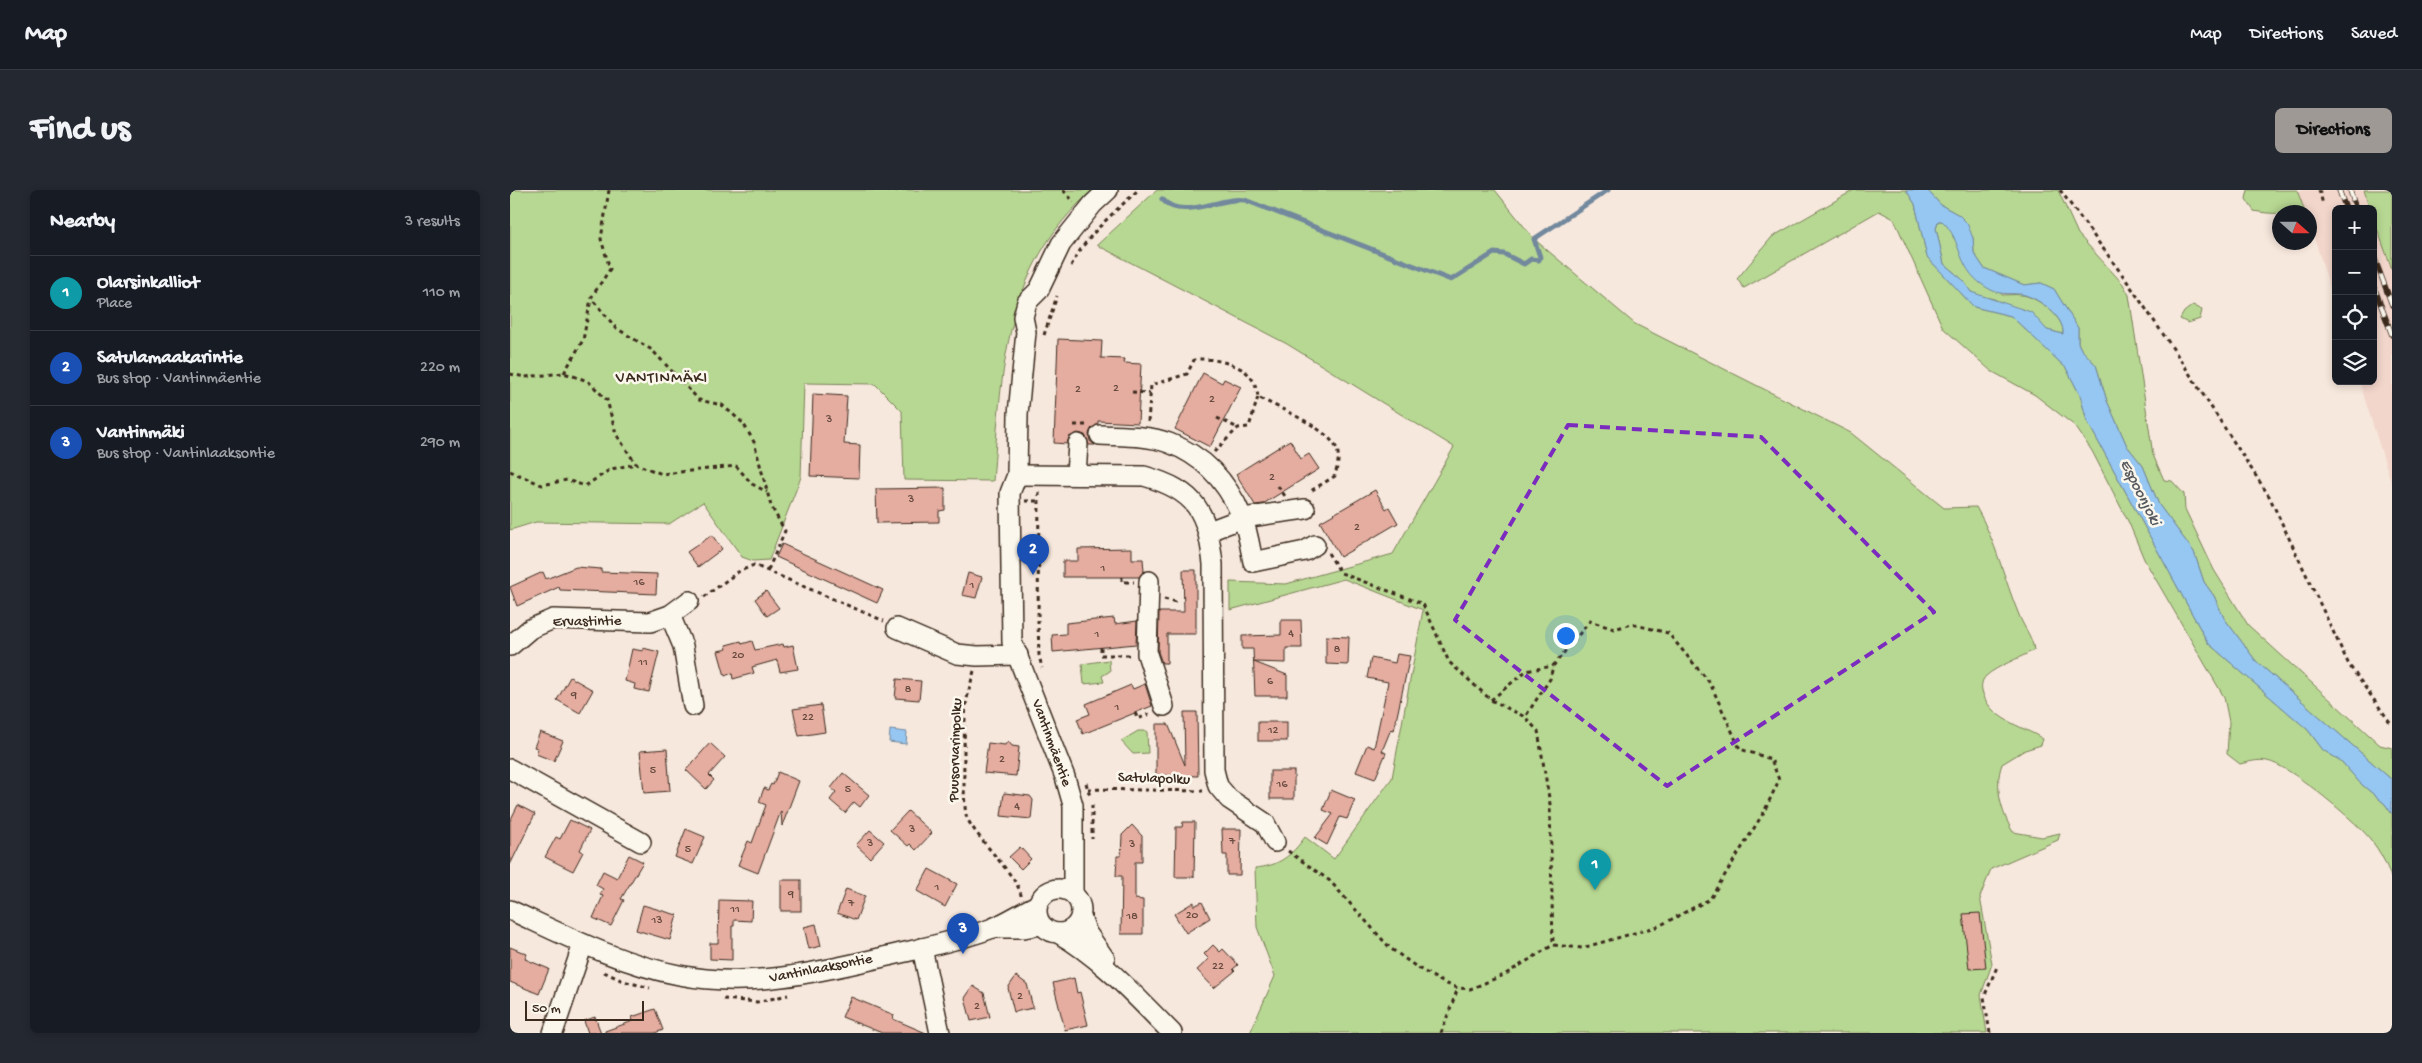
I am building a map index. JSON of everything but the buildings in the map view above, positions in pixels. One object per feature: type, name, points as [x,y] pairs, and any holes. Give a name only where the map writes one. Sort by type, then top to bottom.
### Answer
[{"type":"street","points":[[897,628],[957,654],[977,656],[1018,655],[1024,641],[1023,493],[1017,475],[1018,414],[1035,335],[1023,317],[1027,302],[1039,290],[1061,244],[1093,204],[1108,190]]},
{"type":"street","points":[[1100,435],[1168,442],[1204,462],[1222,481],[1243,518],[1253,562],[1321,548]]},
{"type":"street","points":[[1076,475],[1078,444]]},
{"type":"street","points":[[1017,475],[1144,476],[1163,481],[1196,504],[1209,531],[1213,564],[1214,770],[1218,786],[1229,799],[1265,824],[1275,842]]},
{"type":"street","points":[[1209,531],[1243,518],[1306,501]]},
{"type":"street","points":[[1149,581],[1147,654],[1164,706]]},
{"type":"street","name":"Ervastintie","points":[[510,646],[530,629],[553,619],[650,622],[670,615],[689,601]]},
{"type":"street","points":[[670,615],[683,646],[693,706]]},
{"type":"street","name":"Vantinmäentie","points":[[1018,655],[1065,777],[1073,806],[1073,893]]},
{"type":"street","points":[[510,769],[641,842]]},
{"type":"street","name":"Vantinmäentie","points":[[1054,889],[1073,833]]},
{"type":"street","points":[[1116,975],[1087,933],[1081,917],[1080,904],[1073,893],[1067,890],[1054,889],[1044,894],[1029,909],[1036,912],[1049,929],[1076,944],[1116,975],[1172,1033]]},
{"type":"street","name":"Vantinlaaksontie","points":[[510,910],[583,944],[659,971],[685,976],[727,980],[776,979],[922,948],[991,928],[1029,909]]},
{"type":"street","points":[[1049,929],[1072,929],[1081,917]]},
{"type":"street","name":"Vantinlaaksontie","points":[[991,928],[1049,929]]},
{"type":"street","points":[[552,1033],[583,944]]},
{"type":"street","points":[[922,948],[940,1033]]},
{"type":"path","points":[[564,373],[583,340],[592,298],[610,269],[601,239],[609,190]]},
{"type":"path","points":[[887,190],[898,190]]},
{"type":"path","points":[[1069,272],[1077,255],[1100,226],[1138,190]]},
{"type":"path","points":[[2060,190],[2119,270],[2176,353],[2269,496],[2350,665],[2392,725]]},
{"type":"path","points":[[2319,190],[2323,204]]},
{"type":"path","points":[[1035,335],[1060,288]]},
{"type":"path","points":[[592,298],[616,328],[652,350],[699,400],[722,405],[743,423],[754,442],[771,506],[785,531],[768,570]]},
{"type":"path","points":[[1146,439],[1151,384],[1187,374],[1194,360],[1200,358],[1216,359],[1248,373],[1256,387],[1258,397],[1249,427],[1238,428],[1217,418]]},
{"type":"path","points":[[510,374],[525,377],[564,373],[588,380],[607,400],[616,434],[636,464]]},
{"type":"path","points":[[1132,392],[1150,393]]},
{"type":"path","points":[[1258,397],[1328,436],[1337,450],[1339,460],[1335,476],[1306,501]]},
{"type":"path","points":[[1204,462],[1238,428]]},
{"type":"path","points":[[510,472],[542,485],[568,480],[585,486],[611,469],[636,464],[662,474],[736,466],[752,484],[767,492]]},
{"type":"path","points":[[1039,475],[1038,622],[1039,655],[1042,669]]},
{"type":"path","points":[[1321,548],[1341,573],[1422,604],[1449,662],[1491,700],[1525,716],[1538,731],[1550,804],[1553,945]]},
{"type":"path","points":[[689,601],[701,598],[738,572],[754,565],[897,628]]},
{"type":"path","points":[[1275,842],[1330,881],[1390,948],[1418,968],[1444,983],[1458,988],[1470,989],[1504,975],[1553,945],[1582,948],[1659,926],[1710,899],[1764,812],[1779,780],[1771,759],[1740,749],[1710,683],[1668,633],[1632,624],[1614,629],[1590,621],[1553,666],[1550,679],[1525,716]]},
{"type":"path","points":[[1101,647],[1101,655],[1147,654]]},
{"type":"path","name":"Puusorvarinpolku","points":[[976,662],[966,705],[964,790],[967,817],[980,838],[1021,891],[1029,909]]},
{"type":"path","points":[[1491,700],[1526,671],[1553,666]]},
{"type":"path","points":[[1083,776],[1092,809],[1091,847]]},
{"type":"path","name":"Satulapolku","points":[[1088,789],[1201,792],[1218,786]]},
{"type":"path","points":[[1990,1033],[1984,997],[1997,967]]},
{"type":"path","points":[[1442,1033],[1458,988]]},
{"type":"highlighted area","points":[[1568,425],[1761,437],[1934,612],[1667,786],[1455,620]]},
{"type":"shaded area","points":[[2297,190],[2364,190],[2369,205],[2332,205],[2332,294],[2317,247],[2317,205],[2302,205]]},
{"type":"shaded area","points":[[2377,228],[2392,270],[2392,485],[2360,385],[2377,385]]},
{"type":"green space","points":[[510,190],[1093,190],[1063,220],[1041,253],[1024,287],[1005,361],[993,481],[904,480],[902,411],[875,384],[804,383],[801,477],[769,560],[753,561],[742,557],[703,502],[669,524],[536,522],[510,530]]},
{"type":"green space","points":[[1157,190],[1495,190],[1534,239],[1635,324],[1851,433],[1944,508],[1976,507],[1989,533],[2021,620],[2032,640],[2034,650],[1991,672],[1983,681],[1982,690],[1985,700],[1998,715],[2043,739],[2041,745],[2025,750],[2002,764],[1999,790],[2002,807],[2013,832],[2042,837],[2060,833],[2058,840],[1991,869],[1980,897],[1992,964],[1981,995],[1987,1033],[1250,1033],[1275,976],[1257,927],[1255,868],[1271,865],[1284,859],[1295,850],[1305,837],[1334,859],[1392,778],[1423,610],[1344,579],[1230,610],[1230,582],[1286,584],[1393,554],[1454,447],[1287,344],[1097,245]]},
{"type":"green space","points":[[1854,190],[1906,190],[1915,204],[1927,257],[1974,307],[2011,316],[2066,368],[2080,395],[2087,421],[2208,643],[2308,730],[2323,750],[2341,761],[2360,783],[2385,804],[2392,814],[2392,881],[2381,854],[2368,836],[2344,813],[2303,780],[2277,764],[2260,760],[2240,764],[2227,754],[2229,722],[2224,697],[2144,559],[2129,523],[2092,451],[2075,426],[2035,395],[1991,371],[1943,328],[1894,219],[1879,211],[1744,288],[1737,279],[1772,237]]},
{"type":"green space","points":[[1927,190],[2058,190],[2078,234],[2123,284],[2129,295],[2153,455],[2164,480],[2172,481],[2184,494],[2185,509],[2214,570],[2248,625],[2380,745],[2392,748],[2392,780],[2256,661],[2224,618],[2214,596],[2204,582],[2194,552],[2159,505],[2143,466],[2127,446],[2107,401],[2096,365],[2081,349],[2078,343],[2078,328],[2054,289],[2041,283],[2024,285],[1984,268],[1974,253],[1973,238],[1959,215],[1941,205]]},
{"type":"green space","points":[[2248,190],[2297,190],[2302,205],[2272,205],[2272,213],[2261,212],[2254,211],[2246,199]]},
{"type":"green space","points":[[2364,190],[2392,190],[2392,270],[2377,228],[2377,205],[2369,205]]},
{"type":"green space","points":[[1938,221],[1942,221],[1952,229],[1953,237],[2002,295],[2022,295],[2042,304],[2060,321],[2063,334],[2047,330],[2038,321],[1994,299],[1971,292],[1963,280],[1944,264],[1936,228]]},
{"type":"green space","points":[[2193,305],[2202,310],[2200,319],[2188,323],[2180,319],[2184,312]]},
{"type":"green space","points":[[1109,660],[1110,671],[1102,676],[1104,682],[1084,684],[1082,664]]},
{"type":"green space","points":[[1138,731],[1147,731],[1148,753],[1133,754],[1121,741]]},
{"type":"water","name":"Espoonjoki","points":[[1906,190],[1927,190],[1941,205],[1959,215],[1967,223],[1973,238],[1974,253],[1984,268],[2024,285],[2041,283],[2054,289],[2078,328],[2078,343],[2081,349],[2096,365],[2107,401],[2127,446],[2143,466],[2159,505],[2194,552],[2204,582],[2214,596],[2224,618],[2256,661],[2392,780],[2392,814],[2385,804],[2360,783],[2341,761],[2323,750],[2308,730],[2208,643],[2087,421],[2080,395],[2066,368],[2011,316],[1974,307],[1927,257],[1915,204]],"holes":[[[1938,221],[1942,221],[1954,237],[1965,265],[1979,282],[1995,292],[2025,295],[2037,300],[2056,315],[2063,328],[2063,334],[2047,330],[2031,312],[1971,292],[1963,280],[1944,264],[1936,228]]]},
{"type":"water","points":[[890,730],[907,732],[906,744],[889,742]]},
{"type":"waterway","points":[[1162,199],[1170,205],[1180,208],[1201,207],[1224,201],[1245,200],[1451,280],[1494,253],[1504,254],[1524,264],[1531,259],[1539,260],[1540,257],[1534,239],[1608,190]]},
{"type":"railway","points":[[2339,190],[2345,205]]},
{"type":"railway","points":[[2350,190],[2355,205]]},
{"type":"railway","points":[[2377,265],[2392,305]]},
{"type":"railway","points":[[2377,295],[2392,335]]},
{"type":"place","name":"Satulamaakarintie","points":[[1033,575]]},
{"type":"place","name":"Olarsinkalliot","points":[[1595,890]]},
{"type":"place","name":"Vantinmäki","points":[[963,954]]},
{"type":"district","name":"VANTINMÄKI","points":[[662,379]]}]
